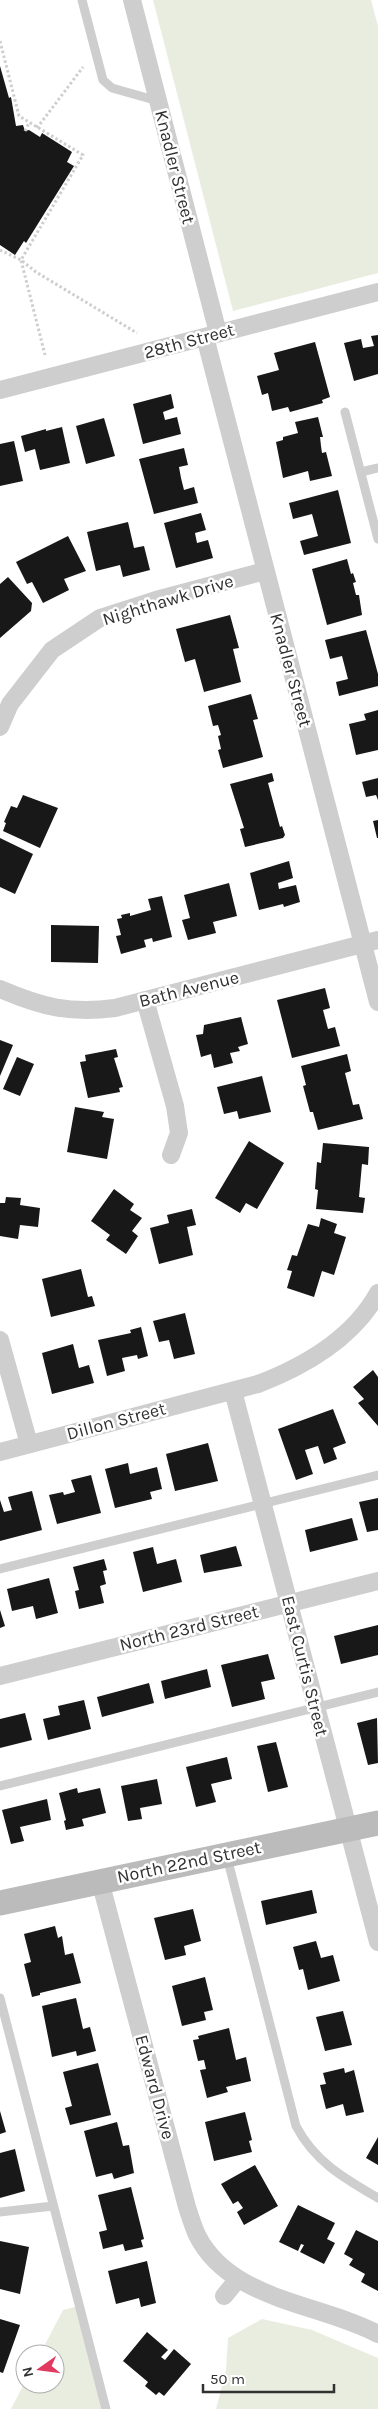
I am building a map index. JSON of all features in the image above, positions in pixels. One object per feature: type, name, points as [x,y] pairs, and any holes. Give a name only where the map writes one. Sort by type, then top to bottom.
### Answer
[{"type":"street","name":"Knadler Street","points":[[132,0],[158,100],[265,571],[370,942],[378,1002]]},
{"type":"street","name":"28th Street","points":[[0,390],[378,292]]},
{"type":"street","name":"Nighthawk Drive","points":[[0,728],[10,704],[52,650],[100,618],[156,600],[265,571]]},
{"type":"street","name":"Bath Avenue","points":[[0,989],[34,1004],[67,1010],[95,1010],[145,1000],[370,942]]},
{"type":"street","points":[[145,1000],[178,1124],[179,1133],[171,1155]]},
{"type":"street","points":[[233,1391],[287,1373],[315,1357],[349,1328],[378,1293]]},
{"type":"street","points":[[0,1340],[29,1444]]},
{"type":"street","name":"Dillon Street","points":[[0,1452],[233,1391]]},
{"type":"street","name":"East Curtis Street","points":[[233,1391],[378,1942]]},
{"type":"street","name":"North 23rd Street","points":[[0,1676],[378,1581]]},
{"type":"street","name":"North 22nd Street","points":[[0,1903],[378,1823]]},
{"type":"street","name":"Edward Drive","points":[[100,1881],[186,2207],[198,2236],[216,2261],[238,2279],[271,2294],[328,2312],[378,2334]]},
{"type":"street","points":[[224,2296],[238,2279]]},
{"type":"lane","points":[[82,0],[103,80],[112,88],[158,100]]},
{"type":"lane","points":[[345,412],[378,539]]},
{"type":"lane","points":[[361,472],[378,468]]},
{"type":"lane","points":[[0,1569],[378,1475]]},
{"type":"lane","points":[[0,1786],[378,1692]]},
{"type":"lane","points":[[227,1854],[296,2126],[305,2144],[315,2155],[341,2176],[378,2198]]},
{"type":"lane","points":[[0,1998],[106,2409]]},
{"type":"lane","points":[[0,2212],[53,2206]]},
{"type":"path","points":[[0,41],[19,116],[83,156],[21,260],[45,355]]},
{"type":"path","points":[[37,128],[83,67]]},
{"type":"path","points":[[25,131],[29,123]]},
{"type":"path","points":[[0,250],[21,260],[36,272],[137,333]]},
{"type":"shaded area","points":[[153,0],[371,0],[378,26],[378,273],[233,311]]},
{"type":"shaded area","points":[[79,2306],[107,2409],[11,2409],[19,2394],[65,2394],[65,2344],[45,2344],[63,2310]]},
{"type":"shaded area","points":[[262,2319],[312,2330],[378,2358],[378,2409],[216,2409],[226,2370],[228,2338]]},
{"type":"building","points":[[0,66],[9,98],[11,97],[16,126],[23,125],[25,131],[29,130],[40,137],[42,133],[72,152],[67,162],[74,166],[26,243],[24,241],[15,255],[0,245]]},
{"type":"building","points":[[378,335],[378,374],[354,381],[344,343],[361,339],[363,348],[374,346],[371,336]]},
{"type":"building","points":[[315,342],[330,397],[322,400],[323,403],[290,412],[288,407],[272,411],[268,393],[262,395],[257,376],[279,370],[274,353]]},
{"type":"building","points":[[171,394],[174,408],[163,412],[165,420],[177,417],[181,434],[143,444],[133,404]]},
{"type":"building","points":[[318,417],[323,437],[320,437],[322,453],[326,452],[332,476],[310,481],[308,471],[283,478],[276,442],[283,440],[283,437],[298,433],[295,422]]},
{"type":"building","points":[[104,418],[115,456],[86,464],[76,426]]},
{"type":"building","points":[[62,427],[70,463],[40,470],[35,449],[25,452],[21,436]]},
{"type":"building","points":[[14,441],[23,481],[0,486],[0,444]]},
{"type":"building","points":[[184,448],[188,465],[179,467],[184,490],[194,487],[198,503],[154,514],[139,459]]},
{"type":"building","points":[[338,490],[351,543],[304,555],[300,541],[318,536],[312,514],[293,519],[289,503]]},
{"type":"building","points":[[201,513],[206,530],[195,533],[197,543],[208,540],[213,558],[176,568],[164,523]]},
{"type":"building","points":[[128,522],[134,548],[144,546],[150,570],[123,577],[120,565],[96,571],[87,532]]},
{"type":"building","points":[[68,536],[86,571],[64,579],[69,590],[43,603],[32,582],[27,584],[16,562]]},
{"type":"building","points":[[347,559],[351,574],[353,573],[356,582],[353,583],[356,595],[359,595],[362,615],[327,625],[312,569]]},
{"type":"building","points":[[8,577],[32,603],[31,611],[0,638],[0,584]]},
{"type":"building","points":[[230,615],[239,648],[233,649],[241,682],[204,692],[195,659],[185,662],[176,629]]},
{"type":"building","points":[[366,630],[378,674],[378,686],[339,696],[336,682],[348,679],[342,656],[330,659],[325,640]]},
{"type":"building","points":[[251,694],[258,719],[253,720],[263,757],[223,768],[218,750],[221,749],[218,736],[221,735],[218,725],[213,726],[208,706]]},
{"type":"building","points":[[378,710],[378,750],[356,755],[349,724],[366,720],[364,714]]},
{"type":"building","points":[[272,773],[274,781],[268,783],[280,827],[282,826],[285,835],[283,838],[245,847],[240,829],[244,828],[230,784]]},
{"type":"building","points":[[378,778],[378,800],[376,795],[366,797],[362,782]]},
{"type":"building","points":[[23,795],[58,808],[40,848],[3,831],[6,823],[4,822],[11,806],[17,808]]},
{"type":"building","points":[[378,820],[378,838],[377,838],[373,821]]},
{"type":"building","points":[[0,838],[33,854],[15,894],[0,887]]},
{"type":"building","points":[[289,861],[293,878],[278,883],[279,889],[296,885],[300,902],[284,907],[283,904],[259,910],[250,873]]},
{"type":"building","points":[[229,883],[237,916],[213,922],[216,933],[188,940],[182,920],[190,918],[184,895]]},
{"type":"building","points":[[162,896],[172,937],[153,942],[152,938],[144,940],[146,947],[121,954],[116,936],[121,935],[117,919],[122,918],[121,915],[130,913],[130,916],[151,910],[148,899]]},
{"type":"building","points":[[51,925],[99,926],[98,963],[51,962]]},
{"type":"building","points":[[325,988],[330,1008],[323,1010],[328,1029],[335,1027],[340,1046],[292,1058],[277,1000]]},
{"type":"building","points":[[241,1017],[248,1044],[238,1047],[240,1051],[230,1053],[233,1063],[214,1068],[211,1054],[201,1057],[196,1035],[203,1034],[204,1025]]},
{"type":"building","points":[[0,1040],[13,1045],[0,1076]]},
{"type":"building","points":[[116,1049],[118,1057],[114,1058],[123,1087],[119,1088],[120,1092],[88,1098],[80,1062],[86,1061],[85,1055]]},
{"type":"building","points":[[347,1054],[351,1071],[345,1073],[353,1105],[359,1104],[363,1119],[318,1130],[313,1112],[310,1112],[303,1086],[306,1085],[301,1066]]},
{"type":"building","points":[[17,1057],[34,1064],[20,1096],[3,1089]]},
{"type":"building","points":[[262,1076],[271,1112],[239,1119],[237,1111],[224,1114],[217,1087]]},
{"type":"building","points":[[75,1107],[104,1112],[102,1117],[114,1119],[107,1159],[67,1152]]},
{"type":"building","points":[[249,1141],[284,1163],[257,1209],[246,1203],[240,1213],[215,1198]]},
{"type":"building","points":[[323,1143],[369,1147],[368,1165],[362,1164],[359,1197],[365,1198],[363,1213],[316,1209],[318,1190],[315,1189],[317,1162],[321,1163]]},
{"type":"building","points":[[114,1189],[134,1204],[130,1210],[142,1218],[132,1231],[138,1236],[126,1254],[106,1240],[110,1235],[91,1221]]},
{"type":"building","points":[[6,1197],[21,1198],[20,1205],[40,1208],[38,1227],[20,1225],[18,1239],[0,1236],[0,1203],[5,1203]]},
{"type":"building","points":[[192,1209],[196,1225],[187,1227],[193,1255],[159,1264],[150,1228],[169,1223],[167,1215]]},
{"type":"building","points":[[321,1218],[337,1224],[334,1233],[346,1237],[334,1275],[322,1271],[314,1297],[287,1288],[292,1271],[287,1270],[292,1255],[297,1256],[308,1224],[319,1227]]},
{"type":"building","points":[[81,1269],[88,1297],[92,1296],[95,1306],[51,1317],[42,1279]]},
{"type":"building","points":[[185,1313],[195,1354],[174,1359],[169,1340],[159,1342],[153,1321]]},
{"type":"building","points":[[141,1327],[148,1356],[138,1359],[137,1355],[122,1358],[125,1371],[107,1376],[98,1340],[131,1333],[130,1330]]},
{"type":"building","points":[[73,1344],[79,1368],[89,1365],[94,1383],[52,1394],[42,1353]]},
{"type":"building","points":[[373,1370],[378,1377],[378,1426],[358,1403],[364,1399],[353,1387]]},
{"type":"building","points":[[333,1409],[346,1443],[333,1448],[337,1459],[324,1464],[318,1446],[305,1450],[313,1474],[296,1480],[278,1429]]},
{"type":"building","points":[[208,1443],[218,1481],[175,1491],[166,1454]]},
{"type":"building","points":[[128,1463],[130,1474],[157,1467],[162,1489],[150,1492],[152,1499],[115,1508],[105,1469]]},
{"type":"building","points":[[91,1475],[101,1513],[57,1524],[49,1495],[63,1492],[64,1495],[75,1492],[71,1480]]},
{"type":"building","points":[[32,1491],[42,1530],[0,1541],[0,1500],[4,1512],[12,1510],[8,1497]]},
{"type":"building","points":[[378,1498],[378,1530],[367,1532],[359,1502]]},
{"type":"building","points":[[352,1518],[358,1540],[310,1552],[305,1530]]},
{"type":"building","points":[[236,1546],[242,1566],[204,1573],[200,1555]]},
{"type":"building","points":[[153,1547],[157,1564],[176,1559],[182,1582],[143,1592],[133,1552]]},
{"type":"building","points":[[104,1559],[107,1570],[103,1571],[106,1584],[100,1586],[104,1603],[79,1609],[75,1591],[79,1590],[73,1567]]},
{"type":"building","points":[[49,1578],[58,1613],[36,1619],[33,1606],[12,1611],[7,1589]]},
{"type":"building","points":[[0,1610],[5,1626],[0,1628]]},
{"type":"building","points":[[378,1625],[378,1655],[341,1664],[334,1636]]},
{"type":"building","points":[[268,1654],[275,1679],[261,1682],[265,1699],[232,1707],[221,1665]]},
{"type":"building","points":[[207,1669],[211,1687],[165,1699],[161,1681]]},
{"type":"building","points":[[149,1683],[154,1703],[102,1717],[97,1697]]},
{"type":"building","points":[[84,1700],[91,1729],[48,1740],[43,1719],[60,1715],[58,1706]]},
{"type":"building","points":[[25,1713],[32,1740],[0,1748],[0,1719]]},
{"type":"building","points":[[377,1718],[378,1763],[368,1765],[357,1723]]},
{"type":"building","points":[[276,1742],[288,1787],[268,1792],[257,1746]]},
{"type":"building","points":[[227,1757],[232,1779],[211,1784],[216,1802],[196,1807],[186,1767]]},
{"type":"building","points":[[157,1779],[162,1804],[140,1808],[142,1819],[128,1821],[121,1786]]},
{"type":"building","points":[[77,1788],[78,1793],[100,1788],[106,1813],[82,1819],[84,1826],[66,1830],[64,1821],[66,1820],[59,1793]]},
{"type":"building","points":[[47,1799],[51,1820],[20,1827],[24,1841],[11,1844],[2,1810]]},
{"type":"building","points":[[312,1890],[317,1913],[266,1925],[261,1901]]},
{"type":"building","points":[[193,1909],[201,1941],[184,1946],[186,1955],[165,1960],[154,1918]]},
{"type":"building","points":[[55,1926],[58,1938],[62,1936],[65,1955],[73,1953],[81,1983],[40,1993],[40,1995],[32,1997],[24,1964],[31,1962],[24,1934]]},
{"type":"building","points":[[316,1941],[321,1958],[333,1955],[340,1981],[308,1990],[303,1969],[299,1970],[293,1947]]},
{"type":"building","points":[[205,1977],[213,2010],[204,2012],[206,2020],[182,2026],[172,1986]]},
{"type":"building","points":[[76,1998],[83,2029],[90,2027],[96,2051],[77,2056],[76,2051],[52,2057],[42,2006]]},
{"type":"building","points":[[343,2011],[352,2045],[325,2051],[316,2017]]},
{"type":"building","points":[[229,2028],[236,2060],[246,2057],[251,2081],[226,2087],[228,2092],[207,2098],[200,2070],[206,2069],[204,2060],[198,2061],[193,2040],[199,2039],[198,2036]]},
{"type":"building","points":[[98,2063],[111,2115],[70,2125],[65,2108],[72,2106],[63,2072]]},
{"type":"building","points":[[344,2068],[345,2073],[354,2070],[364,2112],[346,2116],[343,2104],[326,2109],[320,2085],[326,2084],[323,2073]]},
{"type":"building","points":[[0,2111],[6,2132],[0,2134]]},
{"type":"building","points":[[245,2112],[252,2140],[249,2141],[252,2152],[214,2161],[205,2122]]},
{"type":"building","points":[[117,2122],[123,2146],[129,2145],[134,2173],[114,2179],[112,2173],[96,2177],[84,2131]]},
{"type":"building","points":[[378,2137],[378,2165],[366,2158]]},
{"type":"building","points":[[15,2149],[25,2191],[0,2198],[0,2153]]},
{"type":"building","points":[[255,2165],[278,2206],[244,2225],[237,2212],[243,2208],[238,2201],[233,2204],[221,2184]]},
{"type":"building","points":[[131,2187],[144,2239],[141,2240],[143,2247],[125,2251],[123,2244],[103,2249],[99,2232],[107,2230],[98,2195]]},
{"type":"building","points":[[298,2205],[335,2223],[327,2239],[335,2243],[324,2264],[300,2252],[304,2245],[301,2244],[298,2251],[279,2242]]},
{"type":"building","points":[[356,2230],[378,2241],[378,2291],[361,2282],[365,2274],[349,2265],[353,2259],[344,2254]]},
{"type":"building","points":[[0,2241],[29,2247],[20,2294],[0,2289]]},
{"type":"building","points":[[147,2261],[156,2303],[141,2307],[139,2298],[116,2304],[108,2271]]},
{"type":"building","points":[[0,2319],[20,2325],[3,2373],[0,2372]]},
{"type":"building","points":[[147,2332],[168,2350],[161,2357],[165,2360],[174,2349],[191,2364],[164,2396],[159,2392],[156,2395],[145,2386],[148,2382],[123,2361]]}]
